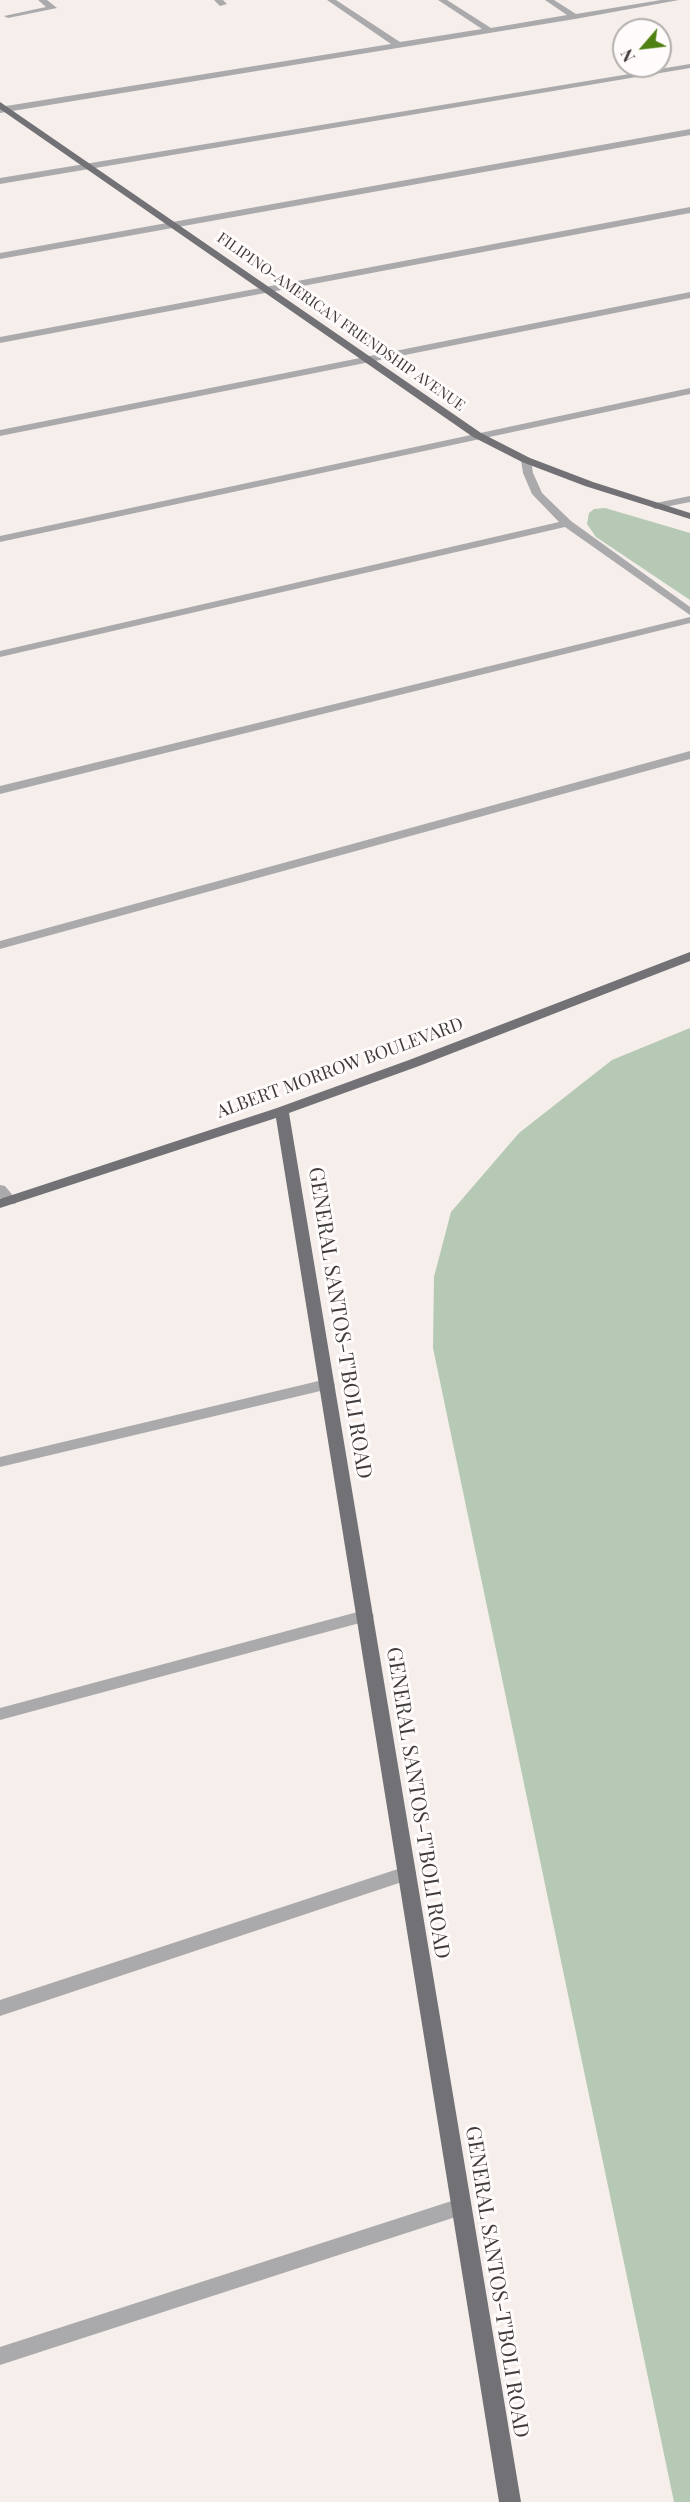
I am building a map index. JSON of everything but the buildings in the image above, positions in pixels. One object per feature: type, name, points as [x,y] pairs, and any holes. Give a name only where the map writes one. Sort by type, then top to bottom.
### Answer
[{"type":"main road","name":"FILIPINO-AMERICAN FRIENDSHIP AVENUE","points":[[2,108],[90,166],[477,435],[526,460],[655,507],[690,516]]},
{"type":"main road","name":"ALBERT MORROW BOULEVARD","points":[[5,1203],[282,1111],[425,1059],[690,956]]},
{"type":"main road","name":"GENERAL SANTOS-T'BOLI ROAD","points":[[282,1111],[510,2502]]},
{"type":"street","points":[[8,16],[53,8],[42,0]]},
{"type":"street","points":[[331,0],[398,45]]},
{"type":"street","points":[[442,0],[489,30]]},
{"type":"street","points":[[549,0],[575,16]]},
{"type":"street","points":[[2,108],[675,0]]},
{"type":"street","points":[[0,181],[690,66]]},
{"type":"street","points":[[0,256],[690,132]]},
{"type":"street","points":[[0,340],[690,210]]},
{"type":"street","points":[[0,433],[690,295]]},
{"type":"street","points":[[0,539],[690,391]]},
{"type":"street","points":[[526,460],[528,473],[537,494],[567,523],[690,612]]},
{"type":"street","points":[[655,507],[690,499]]},
{"type":"street","points":[[0,654],[567,523]]},
{"type":"street","points":[[0,790],[690,620]]},
{"type":"street","points":[[0,945],[690,755]]},
{"type":"street","points":[[0,1189],[5,1203]]},
{"type":"street","points":[[0,1462],[327,1384]]},
{"type":"street","points":[[0,1714],[365,1616]]},
{"type":"street","points":[[0,2008],[407,1873]]},
{"type":"street","points":[[0,2356],[462,2207]]},
{"type":"green space","points":[[605,508],[690,533],[690,600],[596,537],[587,524],[589,513],[594,509]]},
{"type":"green space","points":[[690,1028],[690,2502],[674,2502],[433,1348],[434,1277],[451,1212],[519,1133],[612,1060]]}]
